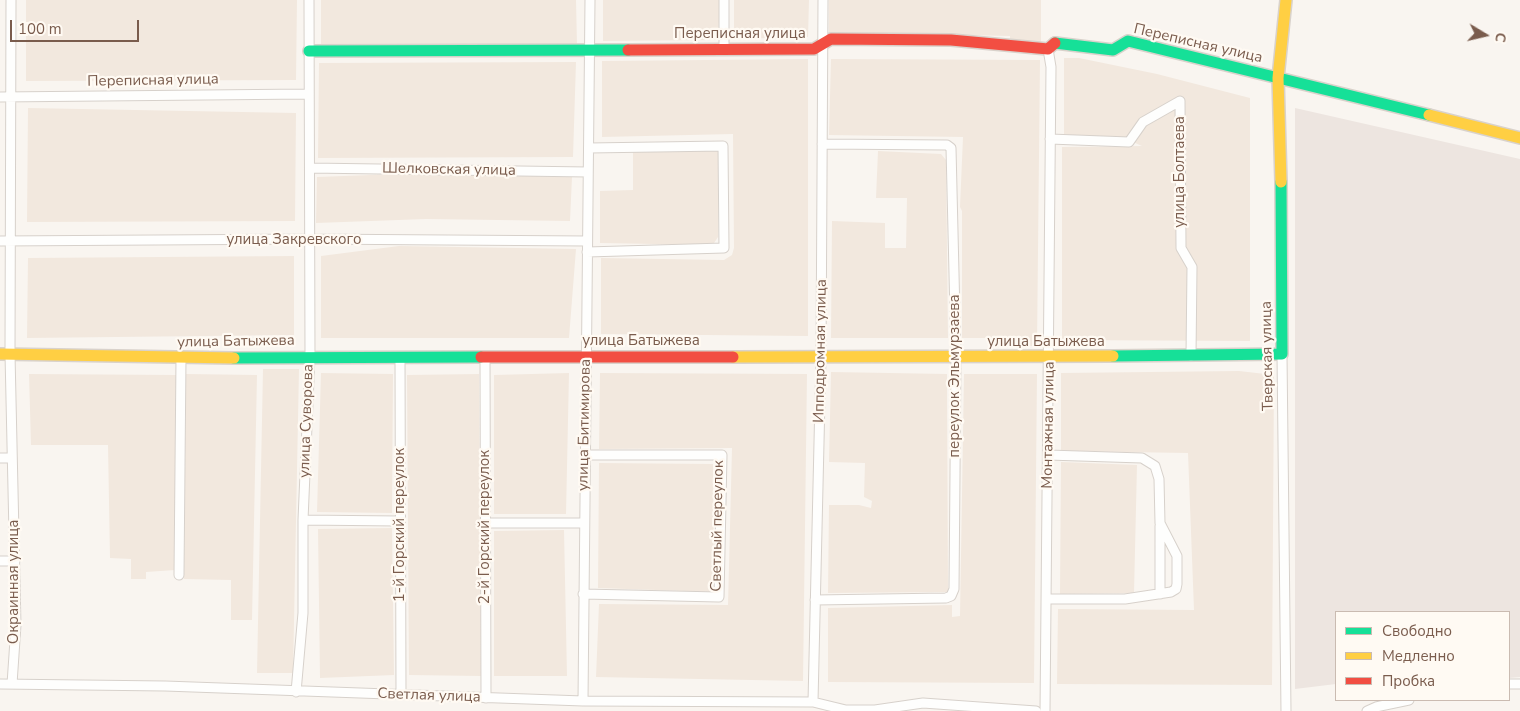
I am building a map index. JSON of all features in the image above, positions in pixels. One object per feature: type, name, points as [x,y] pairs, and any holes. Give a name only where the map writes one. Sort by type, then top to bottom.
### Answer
[{"type":"street","name":"Окраинная улица","points":[[11,0],[13,97],[5,241],[5,354],[15,561],[16,625],[12,684]]},
{"type":"street","name":"улица Суворова","points":[[296,692],[303,612],[303,520],[310,356],[310,168],[307,94],[309,51],[308,0]]},
{"type":"street","name":"улица Битимирова","points":[[583,701],[590,0]]},
{"type":"street","points":[[724,0],[724,50]]},
{"type":"street","name":"Ипподромная улица","points":[[813,702],[821,356],[823,0]]},
{"type":"street","name":"Тверская улица","points":[[1286,0],[1278,78],[1281,137],[1286,711]]},
{"type":"street","name":"Переписная улица","points":[[309,51],[814,49],[831,39],[942,40],[1048,49],[1054,43],[1113,50],[1120,44],[1128,41],[1278,78]]},
{"type":"street","name":"Монтажная улица","points":[[1045,711],[1050,357],[1051,67],[1048,49]]},
{"type":"street","points":[[1278,78],[1520,138]]},
{"type":"street","name":"Переписная улица","points":[[0,97],[307,94]]},
{"type":"street","name":"улица Болтаева","points":[[1050,139],[1129,142],[1143,122],[1180,101],[1180,248],[1192,267],[1192,356]]},
{"type":"street","name":"переулок Эльмурзаева","points":[[815,600],[946,598],[952,596],[954,590],[956,357],[951,148],[947,146],[822,144]]},
{"type":"street","points":[[587,252],[724,248],[723,146],[588,148]]},
{"type":"street","name":"Шелковская улица","points":[[310,168],[588,172]]},
{"type":"street","name":"улица Закревского","points":[[5,241],[309,239],[587,241]]},
{"type":"street","name":"улица Батыжева","points":[[5,354],[180,358],[310,356],[1050,357],[1282,354]]},
{"type":"street","name":"1-й Горский переулок","points":[[400,356],[401,694]]},
{"type":"street","name":"2-й Горский переулок","points":[[485,357],[486,698]]},
{"type":"street","points":[[179,575],[180,358]]},
{"type":"street","name":"Светлый переулок","points":[[583,594],[719,597],[720,587],[722,455],[586,455]]},
{"type":"street","points":[[1048,455],[1142,458],[1155,466],[1159,479],[1160,594]]},
{"type":"street","points":[[0,458],[11,458]]},
{"type":"street","points":[[303,520],[399,521]]},
{"type":"street","points":[[485,523],[584,523]]},
{"type":"street","points":[[1047,599],[1125,599],[1160,594],[1176,589],[1177,556],[1160,523]]},
{"type":"street","points":[[0,561],[15,561]]},
{"type":"street","name":"Светлая улица","points":[[0,684],[165,686],[583,701],[813,702],[846,710],[875,710],[923,703],[1036,711]]},
{"type":"street","points":[[1367,711],[1376,706],[1404,701]]},
{"type":"shaded area","points":[[26,0],[297,0],[296,80],[26,81]]},
{"type":"shaded area","points":[[321,0],[576,0],[577,45],[321,44]]},
{"type":"shaded area","points":[[603,0],[720,0],[718,40],[603,41]]},
{"type":"shaded area","points":[[734,0],[809,0],[808,37],[734,39]]},
{"type":"shaded area","points":[[829,0],[1041,0],[1041,42],[1010,41],[1010,36],[829,32]]},
{"type":"shaded area","points":[[1064,58],[1079,58],[1157,74],[1250,98],[1250,341],[1062,340],[1062,147],[1142,146],[1124,138],[1064,135]]},
{"type":"shaded area","points":[[808,59],[808,336],[601,334],[601,258],[724,260],[732,255],[734,248],[733,134],[602,137],[602,61]]},
{"type":"shaded area","points":[[831,59],[1040,60],[1037,346],[1023,346],[1020,338],[962,338],[962,211],[960,207],[963,137],[829,135]]},
{"type":"shaded area","points":[[576,62],[573,157],[318,158],[319,63]]},
{"type":"shaded area","points":[[28,108],[296,113],[295,221],[27,222]]},
{"type":"shaded area","points":[[1295,108],[1520,159],[1520,677],[1510,678],[1510,611],[1335,611],[1335,684],[1295,689]]},
{"type":"shaded area","points":[[718,149],[718,237],[714,243],[709,245],[600,243],[600,191],[633,190],[633,151]]},
{"type":"shaded area","points":[[878,151],[941,154],[946,160],[948,338],[831,338],[832,221],[885,223],[885,248],[906,248],[907,198],[876,198]]},
{"type":"shaded area","points":[[424,173],[572,177],[570,221],[426,219],[316,223],[317,177]]},
{"type":"shaded area","points":[[399,246],[576,249],[569,338],[321,338],[321,256]]},
{"type":"shaded area","points":[[294,256],[294,335],[27,338],[28,258]]},
{"type":"shaded area","points":[[263,369],[299,369],[293,673],[257,673]]},
{"type":"shaded area","points":[[1239,371],[1274,375],[1272,685],[1057,684],[1058,609],[1194,610],[1188,453],[1061,451],[1061,373]]},
{"type":"shaded area","points":[[831,372],[947,374],[948,592],[828,593],[829,505],[859,505],[871,508],[872,501],[864,497],[865,463],[829,462]]},
{"type":"shaded area","points":[[321,373],[393,374],[392,513],[317,512]]},
{"type":"shaded area","points":[[569,373],[566,514],[494,514],[494,375]]},
{"type":"shaded area","points":[[600,373],[807,374],[803,681],[596,677],[599,604],[728,605],[732,448],[599,449]]},
{"type":"shaded area","points":[[29,374],[176,375],[175,570],[146,572],[146,579],[131,579],[131,559],[110,558],[108,445],[31,445]]},
{"type":"shaded area","points":[[186,374],[257,375],[252,620],[231,620],[231,580],[184,579]]},
{"type":"shaded area","points":[[479,374],[481,676],[409,675],[407,375]]},
{"type":"shaded area","points":[[964,374],[1037,374],[1034,683],[828,682],[828,608],[952,605],[952,617],[960,616]]},
{"type":"shaded area","points":[[1061,462],[1137,465],[1134,593],[1060,594]]},
{"type":"shaded area","points":[[599,463],[713,464],[714,592],[598,588]]},
{"type":"shaded area","points":[[392,528],[394,675],[320,678],[318,529]]},
{"type":"shaded area","points":[[564,530],[567,676],[494,676],[494,531]]},
{"type":"traffic: fast","points":[[1055,43],[1113,50],[1128,41],[1429,115]]},
{"type":"traffic: fast","points":[[309,51],[628,50]]},
{"type":"traffic: fast","points":[[1113,356],[1282,354],[1281,182]]},
{"type":"traffic: fast","points":[[234,358],[481,357]]},
{"type":"traffic: slow","points":[[1281,182],[1278,78],[1286,0]]},
{"type":"traffic: slow","points":[[1429,115],[1520,138]]},
{"type":"traffic: slow","points":[[0,354],[234,358]]},
{"type":"traffic: slow","points":[[733,357],[1113,356]]},
{"type":"traffic: jam","points":[[628,50],[814,49],[831,39],[951,40],[1048,49],[1055,43]]},
{"type":"traffic: jam","points":[[481,357],[733,357]]}]
